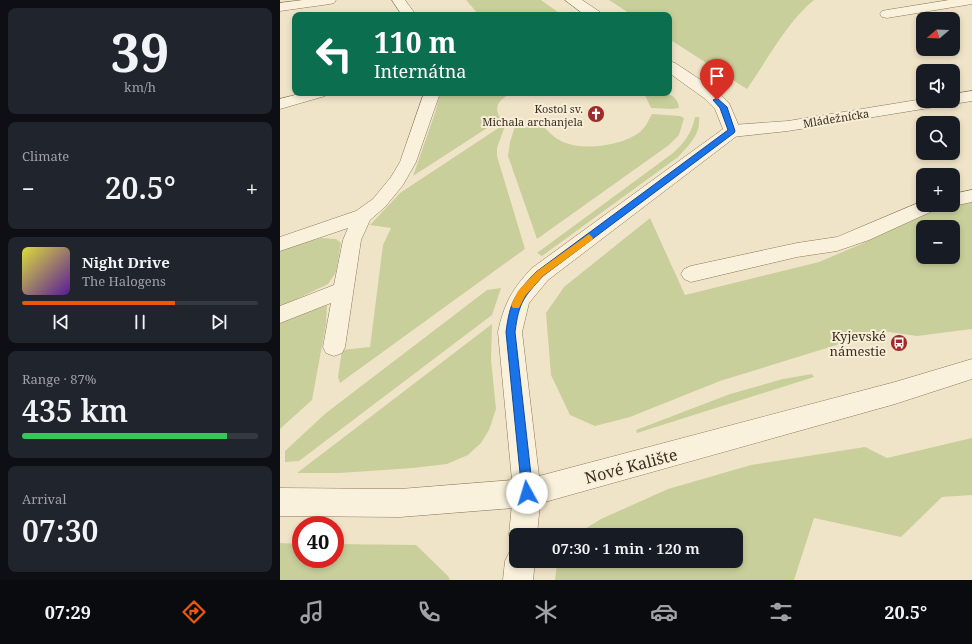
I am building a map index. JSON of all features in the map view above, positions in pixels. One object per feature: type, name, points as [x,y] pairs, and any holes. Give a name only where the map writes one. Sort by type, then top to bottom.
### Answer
[{"type":"street","points":[[572,0],[590,12]]},
{"type":"street","points":[[524,528],[527,493],[510,332],[514,311],[521,294],[540,274],[732,131],[724,107],[710,94],[672,68]]},
{"type":"street","points":[[960,98],[972,96]]},
{"type":"street","name":"Mládežnícka","points":[[732,131],[788,126],[916,105]]},
{"type":"street","name":"Nové Kalište","points":[[280,502],[400,503],[527,493],[879,397],[972,369]]},
{"type":"street","points":[[518,580],[519,568]]},
{"type":"lane","points":[[280,7],[330,0]]},
{"type":"lane","points":[[398,0],[407,12]]},
{"type":"lane","points":[[887,14],[972,0]]},
{"type":"lane","points":[[280,104],[309,96]]},
{"type":"lane","points":[[280,244],[362,216],[379,203],[397,181],[408,162],[431,96]]},
{"type":"lane","points":[[960,199],[972,196]]},
{"type":"lane","points":[[691,274],[798,250],[815,250],[836,245],[916,212]]},
{"type":"lane","points":[[334,347],[352,240],[362,216]]},
{"type":"lane","points":[[280,315],[343,290]]},
{"type":"green space","points":[[466,0],[541,0],[558,12],[476,12]]},
{"type":"green space","points":[[609,0],[814,0],[786,30],[747,89],[672,41],[672,12],[627,12]]},
{"type":"green space","points":[[439,96],[506,96],[501,100],[497,107],[498,115],[501,119],[413,176],[435,113]]},
{"type":"green space","points":[[645,96],[672,96],[675,98],[679,108],[672,109],[651,108]]},
{"type":"green space","points":[[652,114],[680,116],[684,118],[679,135],[669,145],[537,239],[508,156],[510,142],[515,126],[524,128],[541,124],[563,142],[581,146],[602,146],[623,141],[640,132]]},
{"type":"green space","points":[[695,117],[699,117],[696,134],[690,144],[678,157],[542,256],[537,253],[673,153],[687,137],[692,128]]},
{"type":"green space","points":[[506,123],[497,148],[497,156],[525,249],[340,383],[338,377],[342,350],[370,347],[383,245],[391,228],[370,225],[400,193]]},
{"type":"green space","points":[[972,201],[972,329],[917,336],[882,331],[720,381],[630,417],[595,426],[570,415],[551,375],[546,313],[564,287],[650,218],[685,295],[819,262],[859,245],[928,212],[960,212],[960,203]]},
{"type":"green space","points":[[321,238],[336,239],[341,243],[336,272],[328,284],[280,307],[280,250]]},
{"type":"green space","points":[[501,288],[492,315],[299,461],[285,462],[285,451],[326,413],[487,290]]},
{"type":"green space","points":[[327,305],[326,324],[312,400],[280,429],[280,323]]},
{"type":"green space","points":[[492,324],[491,359],[496,409],[489,430],[481,443],[468,455],[447,464],[413,468],[340,473],[297,473]]},
{"type":"green space","points":[[812,374],[814,377],[637,433],[636,430],[730,394],[783,379]]},
{"type":"green space","points":[[972,438],[972,495],[942,497],[901,537],[814,518],[794,580],[555,580],[556,568],[743,568],[743,528],[586,528],[601,519],[668,489],[751,465],[865,447],[887,458]]},
{"type":"green space","points":[[280,543],[292,544],[292,568],[344,568],[344,544],[416,545],[448,576],[450,580],[280,580]]},
{"type":"slow traffic","points":[[516,305],[521,294],[540,274],[589,238]]},
{"type":"place","name":"Kostol sv. Michala archanjela","points":[[596,114]]},
{"type":"place","name":"Kyjevské námestie","points":[[899,343]]},
{"type":"route","points":[[527,493],[510,332],[514,311],[521,294],[540,274],[732,131],[724,107],[717,100]]}]
